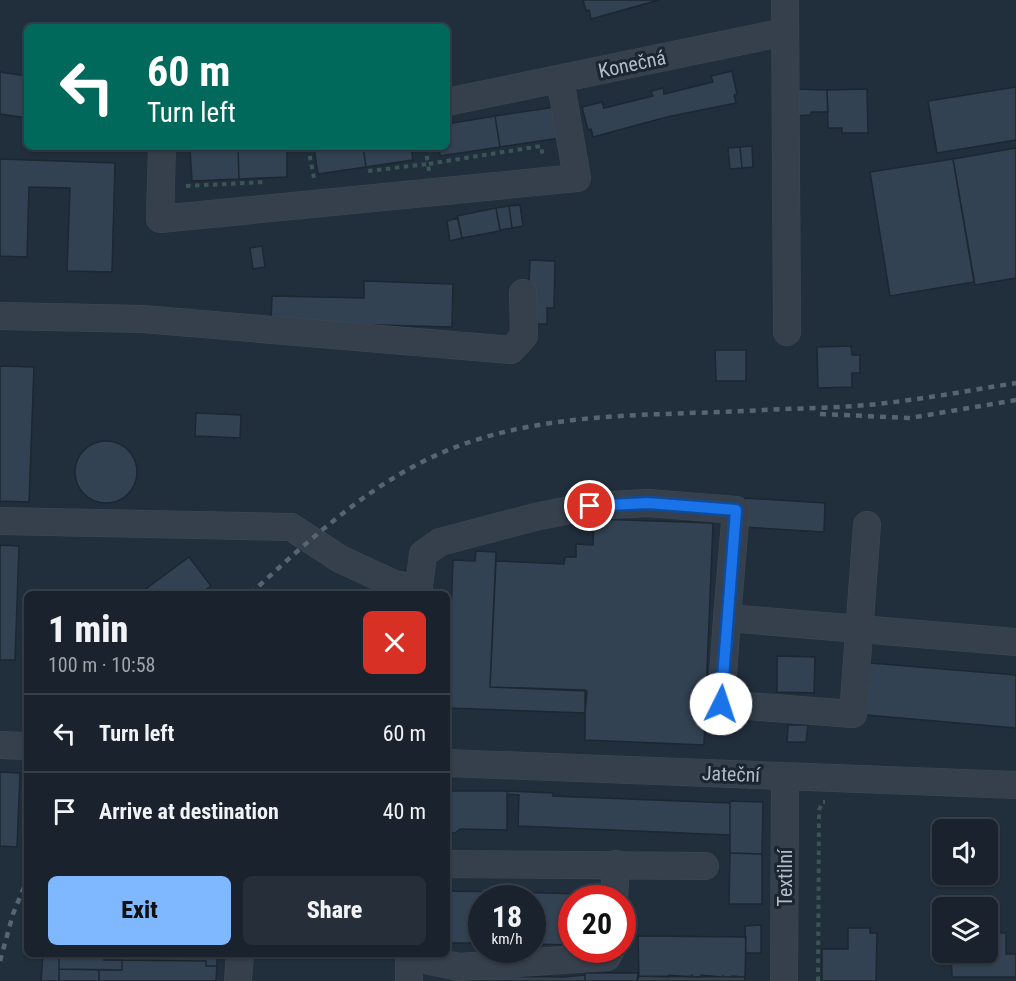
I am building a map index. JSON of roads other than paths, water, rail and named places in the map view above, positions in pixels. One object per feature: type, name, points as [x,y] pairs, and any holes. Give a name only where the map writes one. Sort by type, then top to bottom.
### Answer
[{"type":"street","points":[[785,0],[787,332]]},
{"type":"street","name":"Konečná","points":[[450,101],[785,32]]},
{"type":"street","points":[[150,150],[160,219],[577,178],[556,80]]},
{"type":"street","points":[[0,316],[143,319],[511,350],[524,336],[523,293]]},
{"type":"street","points":[[0,521],[291,527],[340,559],[394,584],[418,591],[423,554],[441,542],[535,517],[590,506],[648,503],[736,510],[721,704],[853,714],[867,525]]},
{"type":"street","points":[[727,618],[1016,642]]},
{"type":"street","points":[[0,745],[24,746]]},
{"type":"street","name":"Jateční","points":[[450,763],[1016,785]]},
{"type":"street","name":"Textilní","points":[[784,981],[785,776]]},
{"type":"street","points":[[450,864],[705,866]]},
{"type":"street","points":[[615,885],[616,864]]},
{"type":"street","points":[[238,981],[240,957]]},
{"type":"street","points":[[409,957],[409,981]]},
{"type":"street","points":[[422,957],[459,967],[558,960]]},
{"type":"water","points":[[37,590],[109,591],[37,591]]},
{"type":"railway","points":[[253,591],[353,505],[398,475],[462,445],[504,432],[590,418],[871,405],[1016,383]]},
{"type":"railway","points":[[820,414],[910,418],[1016,400]]},
{"type":"railway","points":[[0,961],[13,914],[24,887]]}]
